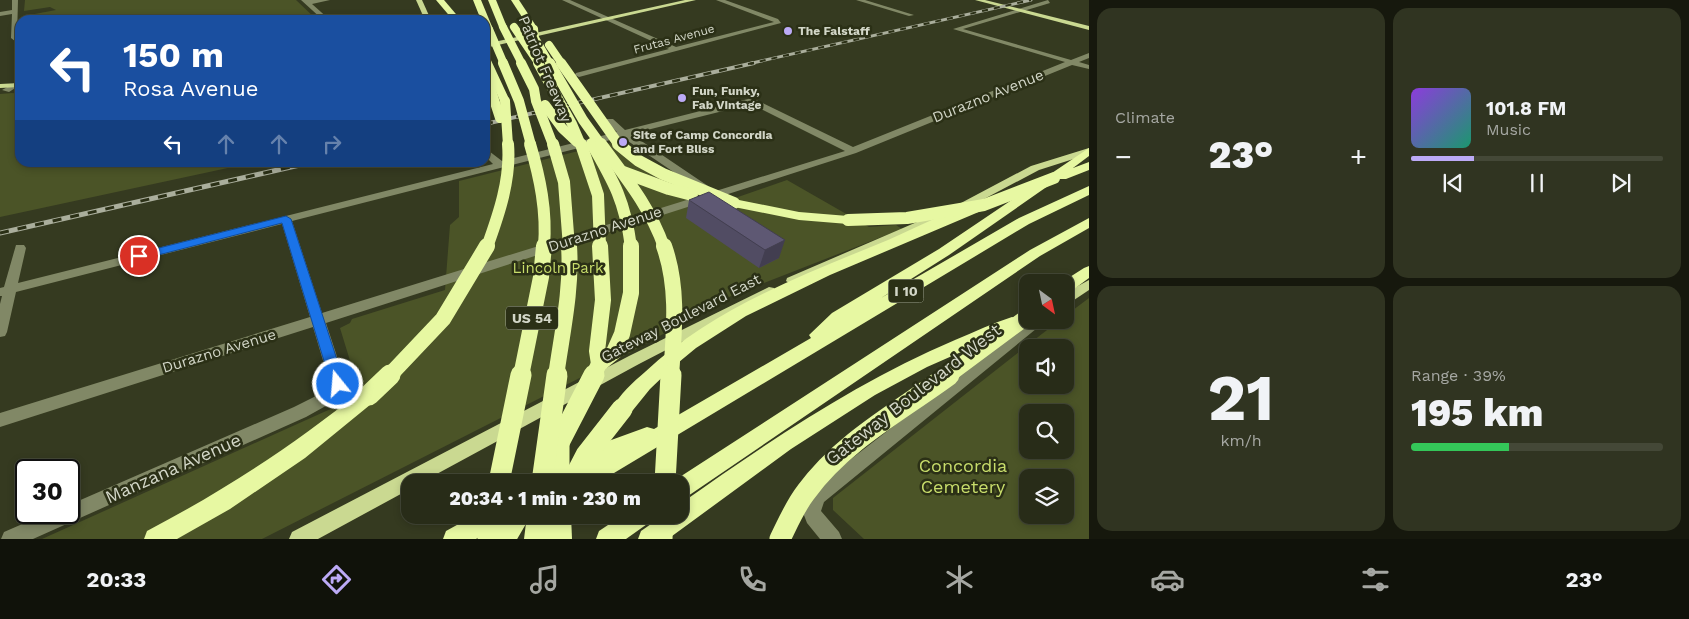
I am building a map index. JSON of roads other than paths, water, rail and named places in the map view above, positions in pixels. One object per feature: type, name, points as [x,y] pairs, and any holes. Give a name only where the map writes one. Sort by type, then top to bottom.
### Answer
[{"type":"highway","points":[[440,0],[453,15]]},
{"type":"highway","name":"US 54","points":[[478,0],[484,15]]},
{"type":"highway","name":"Patriot Freeway","points":[[492,0],[509,27],[534,90],[536,101],[558,160],[564,182],[570,259],[543,474]]},
{"type":"highway","points":[[515,0],[532,25],[565,66],[617,143],[639,161],[663,174],[734,203]]},
{"type":"highway","points":[[458,8],[462,15]]},
{"type":"highway","points":[[532,25],[535,38],[583,120],[644,202],[657,226],[671,274],[675,312],[665,474]]},
{"type":"highway","points":[[509,27],[532,52],[572,124],[587,158],[598,195],[603,300],[597,351],[599,364]]},
{"type":"highway","name":"US 54","points":[[490,31],[519,101],[533,152],[544,205],[545,232],[541,277],[501,474]]},
{"type":"highway","points":[[490,67],[522,139],[533,152]]},
{"type":"highway","points":[[490,86],[500,114],[503,131],[508,140]]},
{"type":"highway","points":[[534,90],[554,119],[574,140],[615,168],[670,189],[799,216],[848,220],[907,218],[984,205]]},
{"type":"highway","points":[[154,539],[222,502],[278,466],[333,426],[407,359],[443,319],[486,249],[497,219],[506,183],[510,156],[505,101]]},
{"type":"highway","points":[[541,474],[599,364],[613,354],[623,328],[631,291],[632,253],[630,227],[618,189],[587,134],[583,120]]},
{"type":"highway","points":[[786,361],[838,317],[944,252],[1089,151]]},
{"type":"highway","points":[[576,474],[586,454],[636,392],[672,356],[691,342],[742,311],[790,288],[984,205],[1089,166]]},
{"type":"highway","name":"I 10","points":[[595,474],[1024,221],[1089,190]]},
{"type":"highway","name":"I 10","points":[[689,483],[1035,253],[1089,222]]},
{"type":"highway","points":[[1074,287],[1089,271]]},
{"type":"highway","points":[[649,539],[780,446],[843,406],[898,374],[1019,320]]},
{"type":"highway","points":[[780,539],[788,519],[809,485],[843,451],[1019,323]]},
{"type":"highway","points":[[557,368],[560,474]]},
{"type":"highway","points":[[566,474],[610,449],[684,421]]},
{"type":"highway","points":[[454,539],[479,524]]},
{"type":"highway","points":[[488,539],[492,524]]},
{"type":"highway","points":[[488,539],[513,524]]},
{"type":"highway","points":[[505,539],[513,524]]},
{"type":"highway","points":[[535,539],[537,524]]},
{"type":"highway","points":[[544,539],[552,524]]},
{"type":"highway","points":[[560,524],[561,539]]},
{"type":"highway","points":[[607,539],[629,524]]},
{"type":"highway","points":[[662,539],[663,524]]},
{"type":"main road","points":[[419,0],[425,15]]},
{"type":"main road","points":[[490,45],[678,0]]},
{"type":"main road","points":[[490,41],[693,0]]},
{"type":"main road","points":[[978,0],[1089,28]]},
{"type":"main road","points":[[2,89],[15,86]]},
{"type":"main road","name":"Gateway Boulevard East","points":[[300,539],[742,304],[823,266],[965,205],[1035,168],[1089,151]]},
{"type":"main road","points":[[1074,292],[1089,284]]},
{"type":"street","points":[[15,0],[15,39]]},
{"type":"street","points":[[306,2],[327,0]]},
{"type":"street","points":[[565,0],[676,50]]},
{"type":"street","name":"Frutas Avenue","points":[[579,75],[778,22],[719,0]]},
{"type":"street","points":[[863,0],[912,15]]},
{"type":"street","points":[[306,2],[321,15]]},
{"type":"street","points":[[1048,2],[956,29],[1089,67]]},
{"type":"street","points":[[0,14],[14,12]]},
{"type":"street","name":"Durazno Avenue","points":[[0,420],[853,151],[1089,55]]},
{"type":"street","points":[[490,166],[752,101],[853,151]]},
{"type":"street","points":[[610,121],[623,133],[714,194]]},
{"type":"street","points":[[490,156],[499,164]]},
{"type":"street","points":[[5,290],[487,167]]},
{"type":"street","points":[[286,219],[319,319]]},
{"type":"street","points":[[0,332],[5,290],[20,248]]},
{"type":"street","name":"Manzana Avenue","points":[[11,539],[300,412],[334,394],[338,384],[319,319]]},
{"type":"street","name":"Gateway Boulevard West","points":[[832,539],[814,517],[811,510],[824,489],[1028,329]]},
{"type":"railway","points":[[748,64],[1031,0]]},
{"type":"railway","points":[[490,123],[754,63]]},
{"type":"railway","points":[[0,233],[291,167]]},
{"type":"place","name":"The Falstaff","points":[[788,31]]},
{"type":"place","name":"Fun, Funky, Fab Vintage","points":[[682,98]]},
{"type":"place","name":"Site of Camp Concordia and Fort Bliss","points":[[623,142]]},
{"type":"park label","name":"Lincoln Park","points":[[558,268]]},
{"type":"park label","name":"Concordia Cemetery","points":[[963,475]]}]
